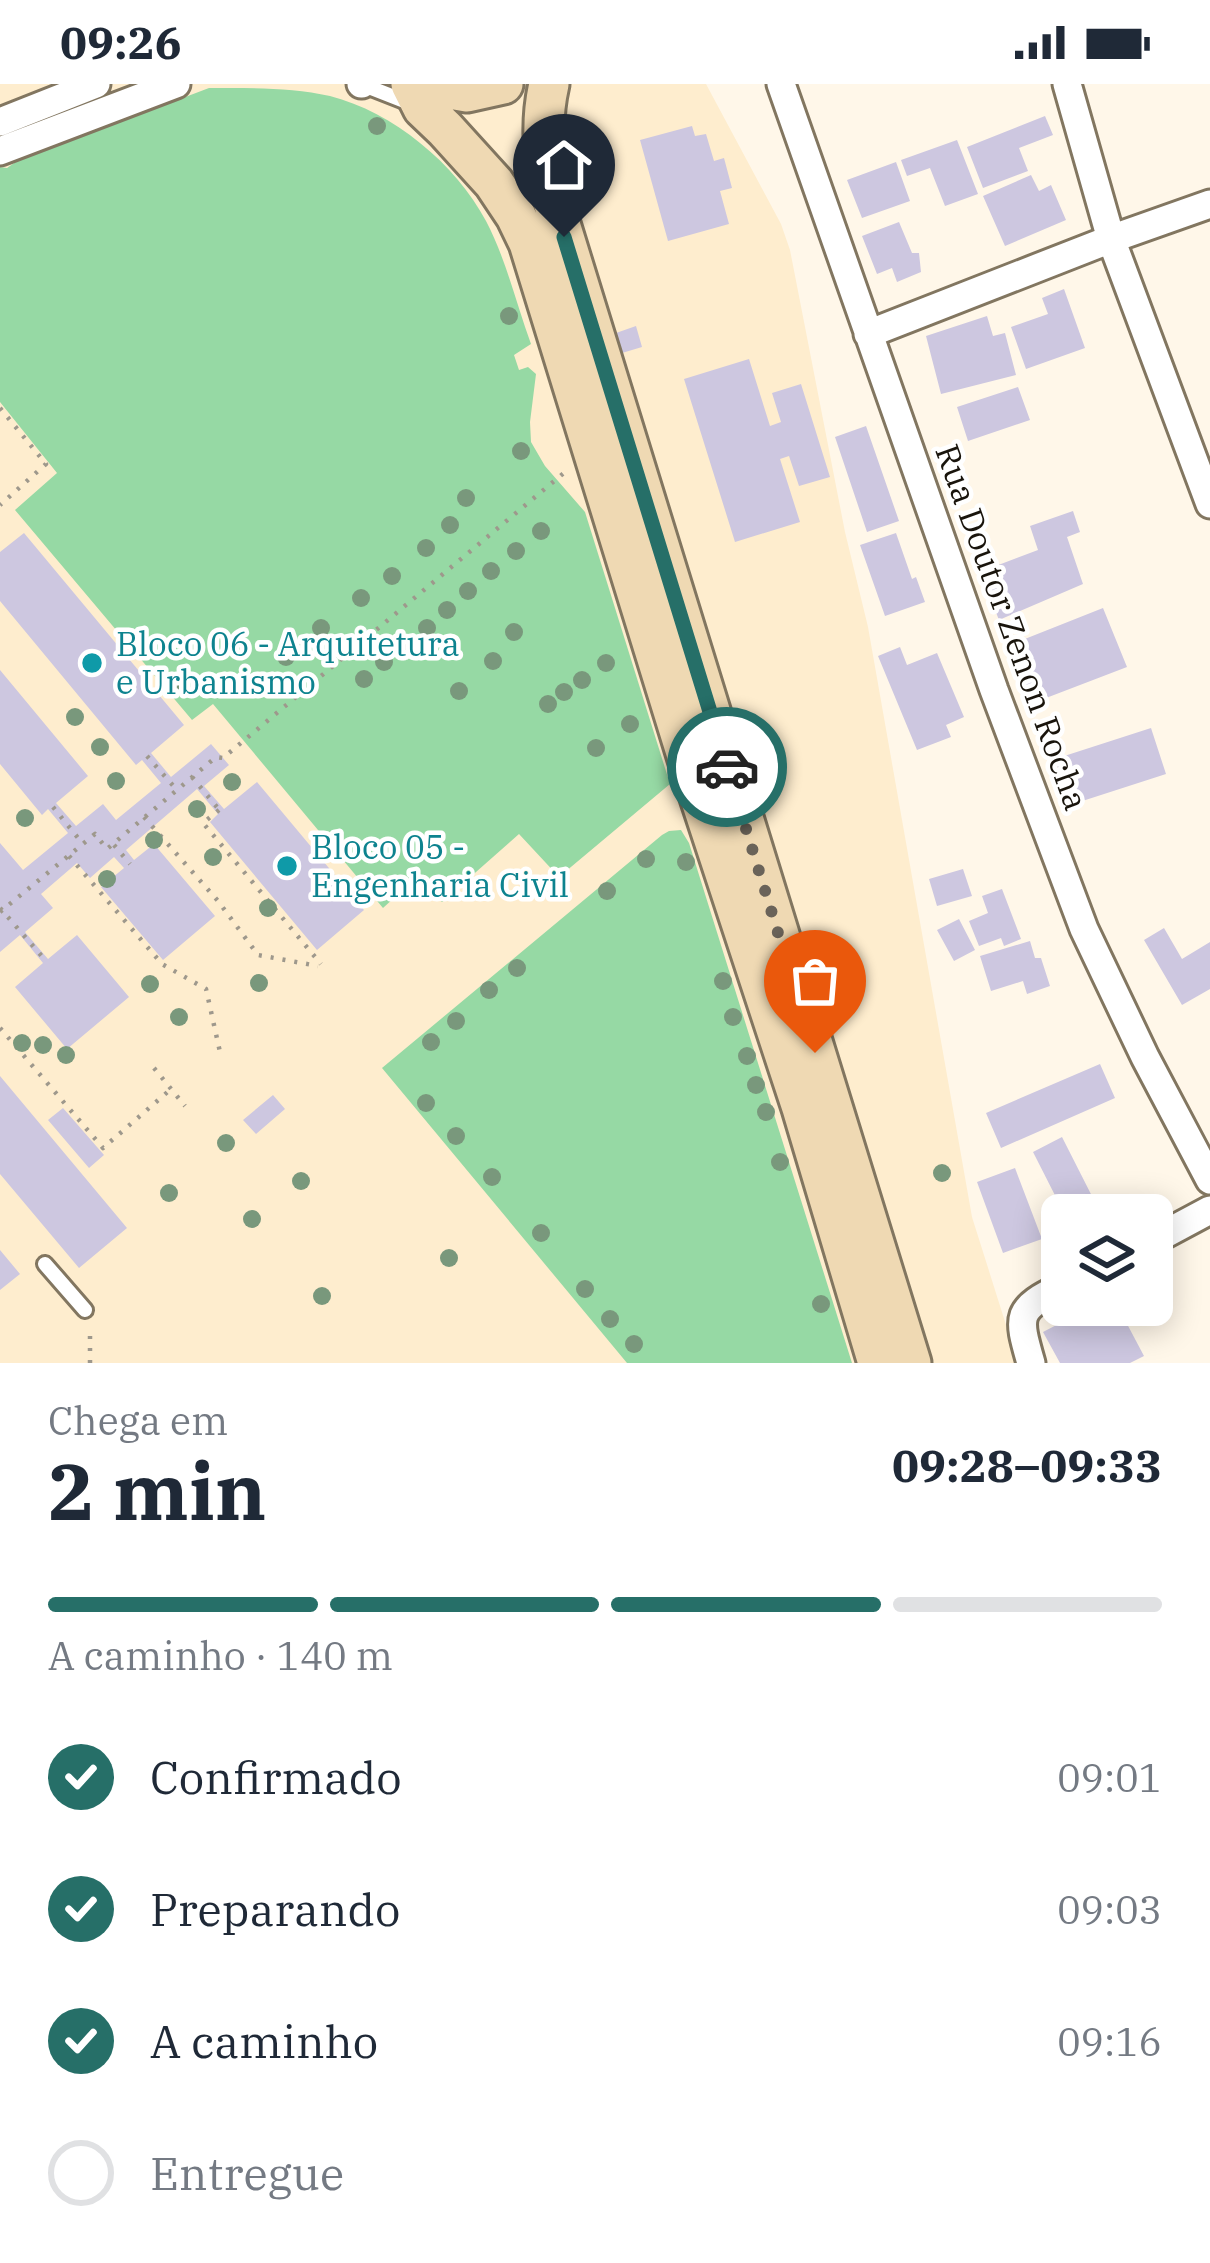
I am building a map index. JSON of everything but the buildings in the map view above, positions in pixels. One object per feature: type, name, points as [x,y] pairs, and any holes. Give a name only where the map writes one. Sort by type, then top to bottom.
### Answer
[{"type":"main road","points":[[418,92],[467,92],[503,84]]},
{"type":"main road","points":[[549,84],[543,133],[552,198],[911,1363]]},
{"type":"main road","points":[[418,92],[494,183],[529,243],[878,1363]]},
{"type":"street","points":[[0,122],[95,84]]},
{"type":"street","points":[[0,152],[176,84]]},
{"type":"street","name":"Rua Doutor Zenon Rocha","points":[[781,84],[994,690],[1084,929],[1210,1180]]},
{"type":"street","points":[[1067,84],[1112,239],[1210,504]]},
{"type":"street","points":[[868,334],[1210,204]]},
{"type":"street","points":[[1173,1230],[1210,1210]]},
{"type":"street","points":[[1030,1361],[1023,1318],[1041,1297]]},
{"type":"lane","points":[[362,84],[418,92]]},
{"type":"lane","points":[[45,1264],[85,1310]]},
{"type":"path","points":[[0,408],[46,464],[0,505]]},
{"type":"path","points":[[46,961],[1,910],[95,834],[107,849],[593,451]]},
{"type":"path","points":[[147,756],[176,789]]},
{"type":"path","points":[[144,817],[218,901],[257,955],[319,964],[203,823],[220,811],[192,777]]},
{"type":"path","points":[[53,807],[83,844]]},
{"type":"path","points":[[112,844],[130,864]]},
{"type":"path","points":[[68,856],[162,964],[206,989],[220,1052]]},
{"type":"path","points":[[0,1028],[103,1148],[171,1090]]},
{"type":"path","points":[[154,1068],[185,1106]]},
{"type":"path","points":[[85,1310],[90,1321],[90,1363]]},
{"type":"shaded area","points":[[0,84],[706,84],[781,224],[790,250],[868,627],[972,1217],[1018,1363],[0,1363]]},
{"type":"green space","points":[[209,88],[315,93],[377,114],[440,161],[473,200],[493,236],[531,344],[514,355],[519,370],[528,367],[536,374],[531,442],[585,512],[670,784],[559,877],[519,834],[442,902],[418,876],[383,908],[213,704],[192,720],[15,510],[57,473],[0,402],[0,167]]},
{"type":"green space","points":[[681,830],[689,843],[852,1363],[627,1363],[382,1068],[662,835]]},
{"type":"way so far","points":[[727,767],[815,1053]]},
{"type":"place","name":"Bloco 06 - Arquitetura e Urbanismo","points":[[92,663]]},
{"type":"place","name":"Bloco 05 - Engenharia Civil","points":[[287,866]]},
{"type":"route","points":[[564,237],[727,767]]}]
